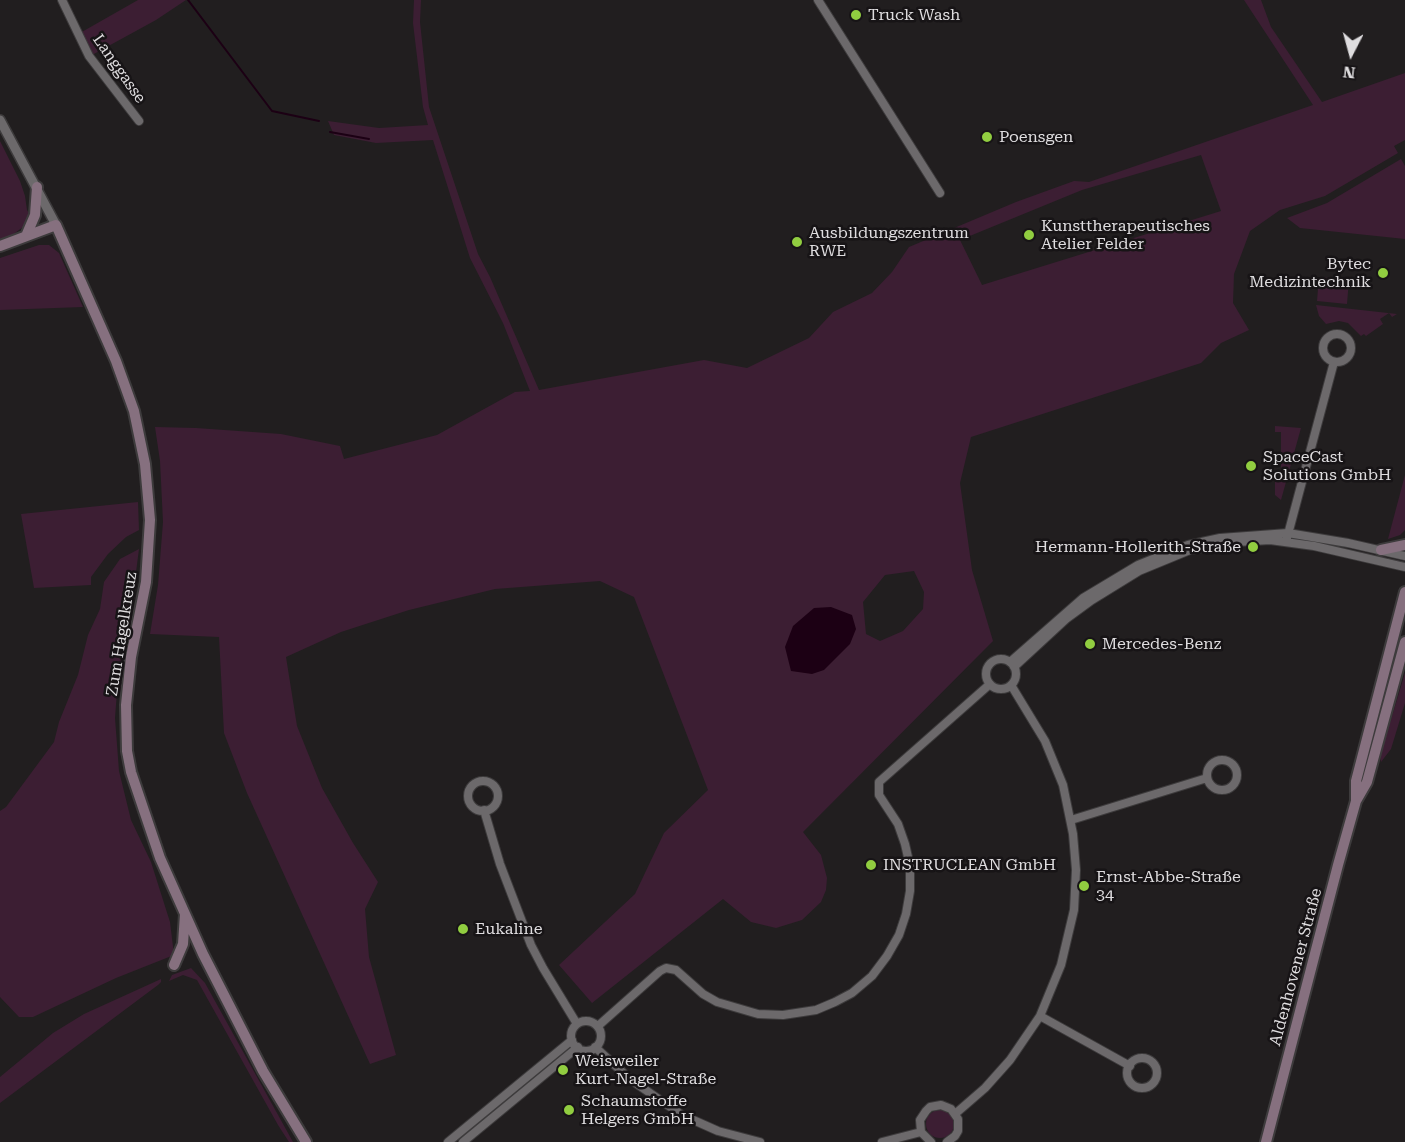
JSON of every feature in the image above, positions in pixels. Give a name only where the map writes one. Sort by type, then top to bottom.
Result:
[{"type":"main road","points":[[26,236],[35,215],[37,187]]},
{"type":"main road","points":[[0,246],[56,225]]},
{"type":"main road","name":"Zum Hagelkreuz","points":[[56,225],[116,361],[134,411],[145,464],[149,542],[146,582],[126,705],[127,751],[139,800],[160,858],[203,954],[263,1071],[306,1142]]},
{"type":"main road","points":[[1381,550],[1405,545]]},
{"type":"main road","name":"Aldenhovener Straße","points":[[1356,801],[1356,781],[1405,592]]},
{"type":"main road","name":"Aldenhovener Straße","points":[[1266,1142],[1338,865],[1356,801],[1367,782],[1405,642]]},
{"type":"main road","points":[[174,965],[183,944],[185,911]]},
{"type":"street","name":"Langgasse","points":[[62,0],[89,56],[139,121]]},
{"type":"street","points":[[818,0],[940,193]]},
{"type":"street","name":"Zum Hagelkreuz","points":[[0,120],[56,225]]},
{"type":"street","points":[[1287,538],[1334,362]]},
{"type":"street","points":[[1012,665],[1092,600],[1139,571],[1190,550],[1220,544],[1315,537],[1405,556]]},
{"type":"street","points":[[1287,538],[1405,567]]},
{"type":"street","points":[[1000,659],[1012,665],[1016,675],[1011,685],[1002,689],[990,684],[986,676],[988,666],[1000,659]]},
{"type":"street","points":[[598,1026],[666,968],[676,969],[703,994],[717,1002],[758,1014],[783,1015],[816,1010],[835,1002],[852,993],[872,976],[899,935],[910,891],[910,866],[905,844],[898,824],[879,795],[879,782],[990,684]]},
{"type":"street","points":[[955,1113],[985,1088],[1010,1060],[1040,1016],[1061,964],[1074,910],[1076,870],[1071,819],[1063,785],[1045,741],[1011,685]]},
{"type":"street","points":[[1071,819],[1207,778]]},
{"type":"street","points":[[484,810],[500,864],[531,945],[577,1024]]},
{"type":"street","points":[[1040,1016],[1130,1066]]},
{"type":"street","points":[[590,1021],[598,1026],[601,1035],[596,1047],[587,1050],[578,1047],[572,1040],[572,1033],[577,1024],[590,1021]]},
{"type":"street","points":[[452,1141],[572,1040]]},
{"type":"street","points":[[464,1142],[578,1047]]},
{"type":"street","points":[[596,1047],[630,1080],[682,1115],[718,1131],[760,1142]]},
{"type":"street","points":[[931,1142],[921,1132],[920,1120],[930,1107],[936,1105],[946,1107],[955,1113],[958,1119],[958,1131],[947,1142]]},
{"type":"street","points":[[882,1142],[921,1132]]},
{"type":"shaded area","points":[[138,0],[186,0],[156,20],[92,55],[80,33]]},
{"type":"shaded area","points":[[414,0],[421,0],[420,22],[429,107],[478,254],[539,390],[704,360],[747,368],[809,338],[833,312],[872,293],[892,272],[909,247],[1016,202],[1074,181],[1089,182],[1313,105],[1244,0],[1261,0],[1271,27],[1322,102],[1405,73],[1405,140],[1394,146],[1398,153],[1325,196],[1280,210],[1250,231],[1234,274],[1233,303],[1249,330],[1221,343],[1201,363],[971,437],[960,483],[972,570],[993,641],[803,832],[821,855],[827,878],[826,890],[821,902],[802,920],[776,928],[751,922],[723,899],[592,1003],[559,965],[635,894],[664,833],[708,790],[634,597],[600,581],[495,589],[409,610],[341,632],[286,657],[297,726],[322,788],[378,882],[365,909],[369,957],[396,1055],[370,1064],[247,793],[224,733],[219,637],[150,634],[158,585],[163,522],[160,461],[155,427],[281,434],[340,446],[344,459],[437,435],[515,392],[530,391],[503,323],[470,258],[433,140],[376,143],[334,135],[328,121],[379,128],[428,125],[423,107],[413,23]],"holes":[[[1201,155],[1221,211],[982,285],[960,240],[1082,190]],[[914,571],[924,592],[923,609],[903,631],[880,641],[866,634],[863,602],[885,575]]]},
{"type":"shaded area","points":[[0,141],[20,181],[30,215],[27,224],[0,241]]},
{"type":"shaded area","points":[[1401,159],[1405,166],[1405,239],[1300,228],[1287,218],[1327,203]]},
{"type":"shaded area","points":[[39,245],[49,245],[59,253],[83,307],[0,310],[0,258]]},
{"type":"shaded area","points":[[1319,277],[1349,280],[1347,304],[1317,301]]},
{"type":"shaded area","points":[[1316,305],[1389,313],[1380,319],[1383,324],[1366,336],[1364,334],[1361,336],[1348,323],[1339,321],[1326,324],[1319,316]]},
{"type":"shaded area","points":[[1275,426],[1301,428],[1281,500],[1275,495],[1275,477],[1281,477],[1281,432],[1275,432]]},
{"type":"shaded area","points":[[1405,475],[1405,530],[1400,535],[1388,539]]},
{"type":"shaded area","points":[[138,502],[139,530],[126,537],[108,554],[91,577],[91,585],[34,588],[21,514]]},
{"type":"shaded area","points":[[139,549],[118,678],[115,718],[119,771],[131,820],[151,862],[170,922],[174,955],[116,978],[33,1017],[19,1017],[0,997],[0,811],[6,807],[54,742],[59,722],[78,675],[88,635],[100,609],[104,582],[120,559]]},
{"type":"shaded area","points":[[831,607],[852,615],[856,629],[850,644],[824,670],[812,674],[791,671],[785,647],[793,626],[814,608]]},
{"type":"shaded area","points":[[1405,673],[1405,703],[1391,749],[1381,762],[1380,756]]},
{"type":"shaded area","points":[[191,968],[205,983],[293,1142],[289,1142],[278,1125],[197,980],[183,975],[169,981],[172,975]]},
{"type":"shaded area","points":[[161,979],[158,985],[0,1103],[0,1077],[53,1033],[84,1014]]},
{"type":"shaded area","points":[[940,1110],[950,1114],[954,1124],[950,1134],[940,1138],[930,1134],[926,1124],[930,1114]]},
{"type":"waterway","points":[[188,0],[272,111],[319,121]]},
{"type":"waterway","points":[[330,132],[369,139]]},
{"type":"place","name":"Truck Wash","points":[[856,15]]},
{"type":"place","name":"Poensgen","points":[[987,137]]},
{"type":"place","name":"Kunsttherapeutisches Atelier Felder","points":[[1029,235]]},
{"type":"place","name":"Ausbildungszentrum RWE","points":[[797,242]]},
{"type":"place","name":"Bytec Medizintechnik","points":[[1383,273]]},
{"type":"place","name":"SpaceCast Solutions GmbH","points":[[1251,466]]},
{"type":"place","name":"Hermann-Hollerith-Straße","points":[[1253,547]]},
{"type":"place","name":"Mercedes-Benz","points":[[1090,644]]},
{"type":"place","name":"INSTRUCLEAN GmbH","points":[[871,865]]},
{"type":"place","name":"Ernst-Abbe-Straße 34","points":[[1084,886]]},
{"type":"place","name":"Eukaline","points":[[463,929]]},
{"type":"place","name":"Weisweiler Kurt-Nagel-Straße","points":[[563,1070]]},
{"type":"place","name":"Schaumstoffe Helgers GmbH","points":[[569,1110]]}]
